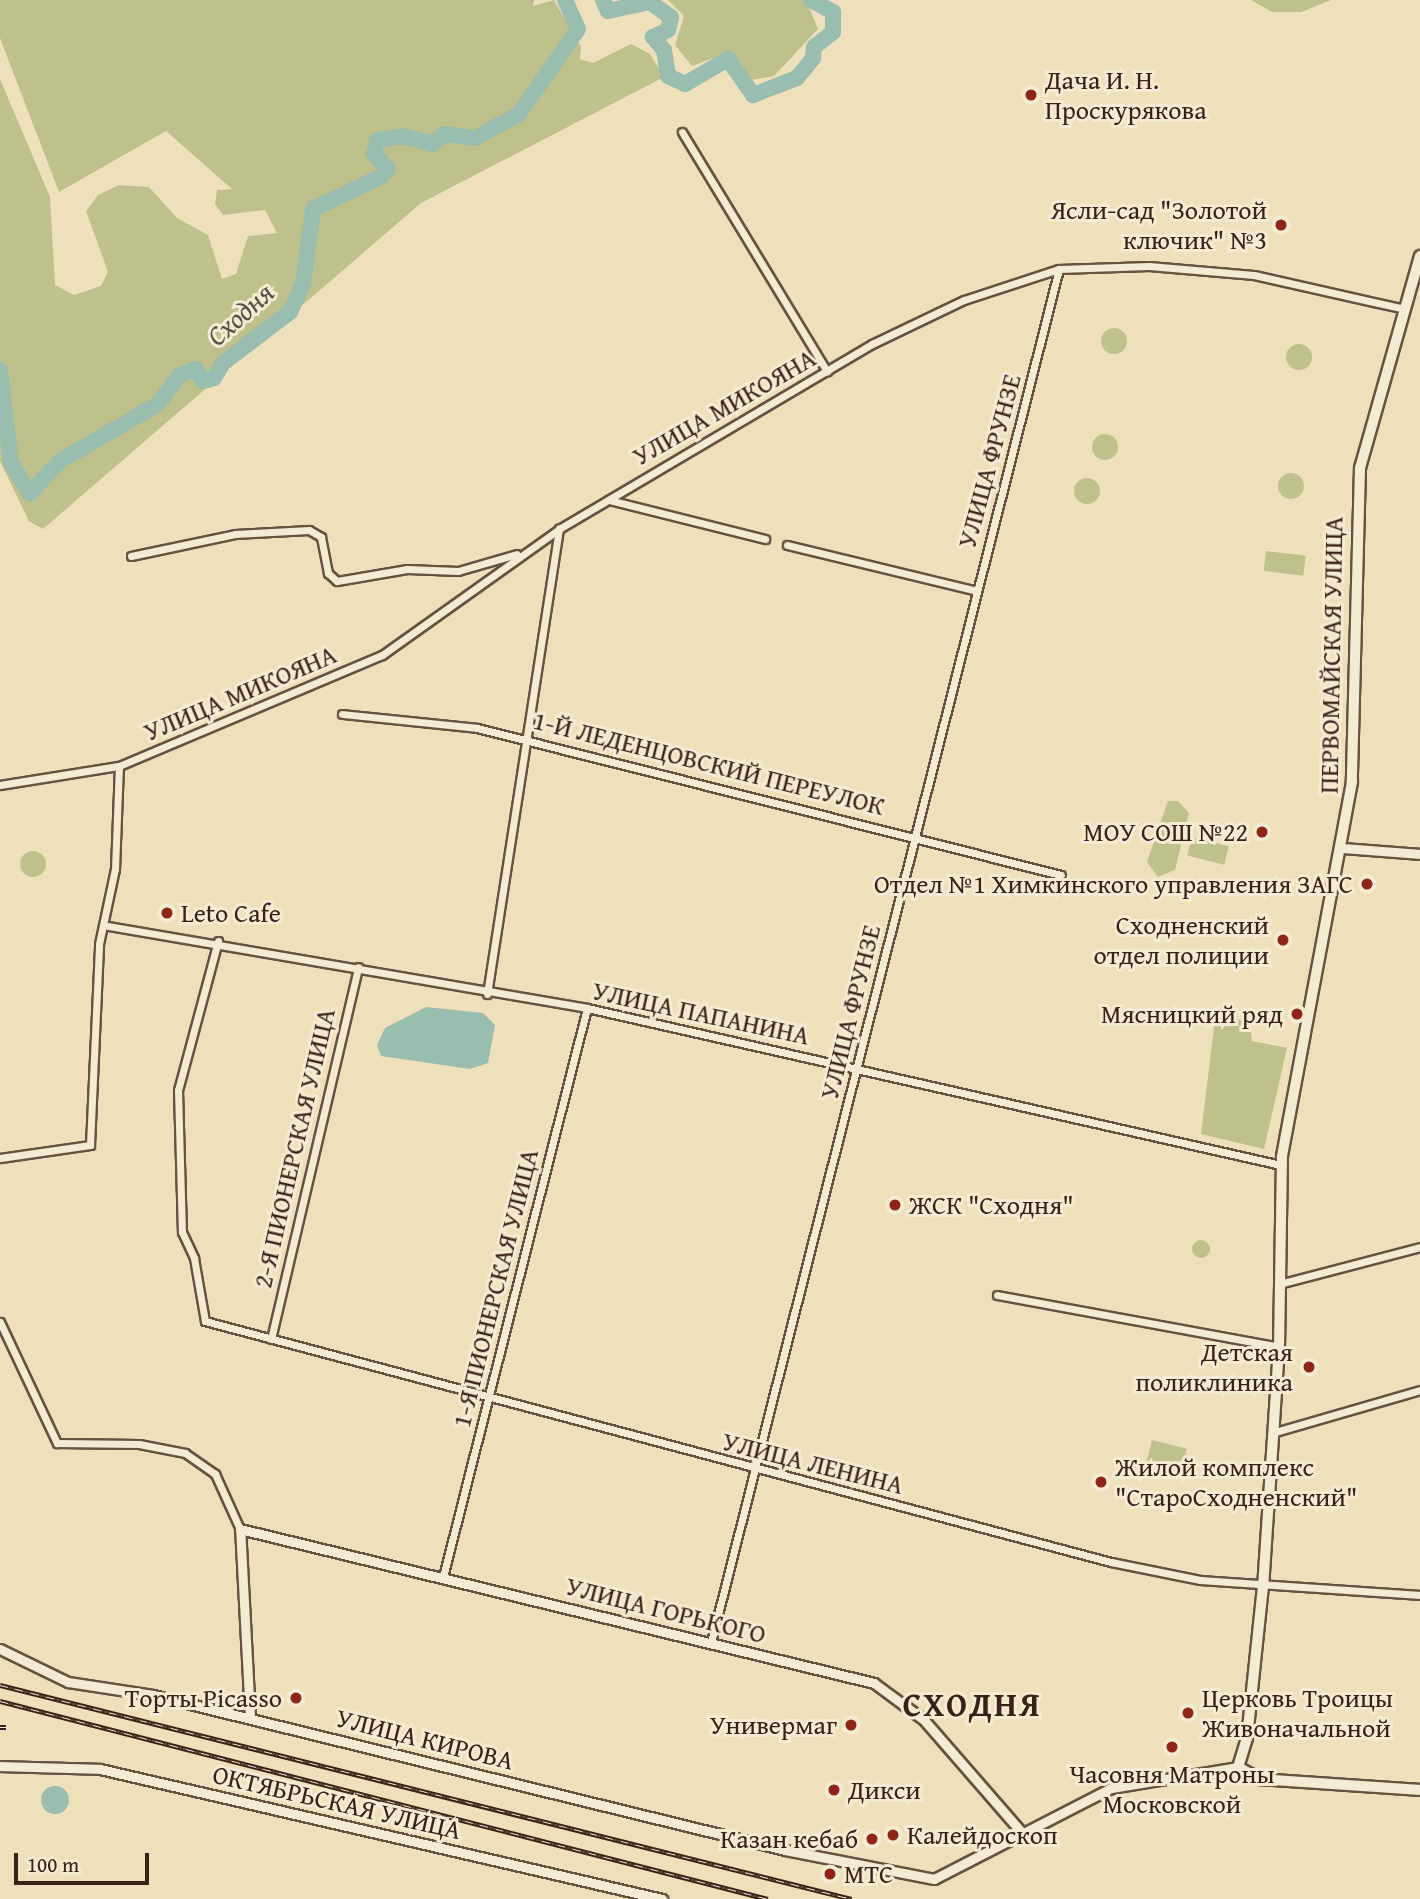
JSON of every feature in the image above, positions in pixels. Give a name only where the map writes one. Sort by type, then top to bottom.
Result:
[{"type":"main road","name":"ПЕРВОМАЙСКАЯ УЛИЦА","points":[[1238,1767],[1247,1738],[1263,1586],[1279,1347],[1281,1165],[1343,848],[1356,729],[1354,512],[1401,308],[1420,256]]},
{"type":"main road","points":[[1238,1767],[1261,1779],[1420,1790]]},
{"type":"street","points":[[682,132],[827,371]]},
{"type":"street","name":"УЛИЦА МИКОЯНА","points":[[0,785],[118,766],[382,655],[559,529],[827,371],[964,300],[1059,269],[1149,265],[1254,275],[1401,308]]},
{"type":"street","name":"УЛИЦА ФРУНЗЕ","points":[[711,1642],[1059,269]]},
{"type":"street","points":[[609,500],[765,540]]},
{"type":"street","points":[[487,994],[559,529]]},
{"type":"street","points":[[131,556],[235,534],[309,530],[321,537],[328,573],[337,581],[407,569],[458,571],[524,552]]},
{"type":"street","points":[[787,545],[977,591]]},
{"type":"street","name":"1-Й ЛЕДЕНЦОВСКИЙ ПЕРЕУЛОК","points":[[342,714],[477,728],[915,835],[1061,875]]},
{"type":"street","name":"УЛИЦА МИКОЯНА","points":[[0,1158],[90,1145],[99,944],[108,926],[118,766]]},
{"type":"street","points":[[1343,848],[1420,854]]},
{"type":"street","name":"УЛИЦА ПАПАНИНА","points":[[108,926],[218,941],[487,994],[587,1008],[1281,1165]]},
{"type":"street","name":"УЛИЦА ЛЕНИНА","points":[[218,941],[178,1090],[182,1232],[194,1258],[205,1321],[488,1401],[1105,1560],[1263,1586],[1420,1595]]},
{"type":"street","name":"2-Я ПИОНЕРСКАЯ УЛИЦА","points":[[271,1339],[358,967]]},
{"type":"street","name":"1-Я ПИОНЕРСКАЯ УЛИЦА","points":[[443,1577],[587,1008]]},
{"type":"street","points":[[1279,1284],[1420,1247]]},
{"type":"street","points":[[997,1295],[1279,1347]]},
{"type":"street","points":[[0,1322],[57,1443],[185,1453],[215,1474],[240,1529],[250,1717]]},
{"type":"street","points":[[1272,1433],[1420,1390]]},
{"type":"street","name":"УЛИЦА ГОРЬКОГО","points":[[240,1529],[874,1683],[924,1720],[1023,1834]]},
{"type":"street","name":"УЛИЦА КИРОВА","points":[[0,1649],[68,1682],[250,1717],[785,1850],[846,1857],[934,1880],[1111,1788],[1238,1767]]},
{"type":"street","name":"ОКТЯБРЬСКАЯ УЛИЦА","points":[[0,1766],[100,1769],[662,1899]]},
{"type":"green space","points":[[0,0],[534,0],[533,6],[554,0],[581,47],[580,59],[593,63],[631,44],[650,54],[664,77],[421,203],[43,529],[29,521],[0,461],[0,79],[50,197],[55,285],[74,295],[101,286],[108,272],[86,211],[98,195],[119,185],[149,187],[177,218],[208,235],[222,279],[236,274],[248,236],[277,233],[265,210],[223,215],[215,204],[217,190],[232,189],[166,131],[59,192],[0,38]]},
{"type":"green space","points":[[668,0],[806,0],[818,29],[774,76],[746,81],[732,51],[692,66],[675,45],[684,16]]},
{"type":"green space","points":[[1251,0],[1331,0],[1301,12],[1272,12]]},
{"type":"green space","points":[[1114,328],[1123,332],[1127,341],[1123,350],[1114,354],[1105,350],[1101,341],[1105,332]]},
{"type":"green space","points":[[1299,344],[1308,348],[1312,357],[1308,366],[1299,370],[1290,366],[1286,357],[1290,348]]},
{"type":"green space","points":[[1105,434],[1114,438],[1118,447],[1114,456],[1105,460],[1096,456],[1092,447],[1096,438]]},
{"type":"green space","points":[[1291,473],[1300,477],[1304,486],[1300,495],[1291,499],[1282,495],[1278,486],[1282,477]]},
{"type":"green space","points":[[1087,478],[1096,482],[1100,491],[1096,500],[1087,504],[1078,500],[1074,491],[1078,482]]},
{"type":"green space","points":[[1266,551],[1306,556],[1303,576],[1264,571]]},
{"type":"green space","points":[[1168,801],[1178,801],[1189,813],[1175,870],[1158,877],[1147,862]]},
{"type":"green space","points":[[1192,837],[1229,846],[1224,865],[1187,855]]},
{"type":"green space","points":[[33,851],[42,855],[46,864],[42,873],[33,877],[24,873],[20,864],[24,855]]},
{"type":"green space","points":[[1216,1011],[1250,1024],[1252,1041],[1287,1048],[1264,1149],[1201,1134]]},
{"type":"green space","points":[[1201,1240],[1207,1243],[1210,1249],[1207,1255],[1201,1258],[1195,1255],[1192,1249],[1195,1243]]},
{"type":"green space","points":[[1152,1440],[1187,1449],[1181,1472],[1146,1463]]},
{"type":"shaded area","points":[[426,1007],[483,1013],[495,1025],[488,1063],[470,1069],[381,1056],[377,1045],[385,1028]]},
{"type":"shaded area","points":[[55,1786],[65,1790],[69,1800],[65,1810],[55,1814],[45,1810],[41,1800],[45,1790]]},
{"type":"waterway","name":"Сходня","points":[[0,370],[11,463],[30,493],[60,461],[158,404],[180,375],[196,369],[203,381],[214,378],[223,363],[290,312],[303,284],[313,209],[382,176],[388,169],[374,154],[377,140],[404,136],[432,144],[445,134],[475,138],[519,114],[578,29],[565,0]]},
{"type":"waterway","name":"Сходня","points":[[603,0],[608,11],[650,2],[671,17],[668,30],[653,37],[664,50],[668,76],[685,84],[728,59],[753,95],[797,78],[813,58],[814,47],[833,32],[833,12],[811,0]]},
{"type":"railway","points":[[0,1685],[852,1899]]},
{"type":"railway","points":[[0,1701],[768,1899]]},
{"type":"railway","points":[[0,1727],[6,1727]]},
{"type":"place","name":"Дача И. Н. Проскурякова","points":[[1031,95]]},
{"type":"place","name":"Ясли-сад \"Золотой ключик\" №3","points":[[1281,225]]},
{"type":"place","name":"МОУ СОШ №22","points":[[1262,832]]},
{"type":"place","name":"Отдел №1 Химкинского управления ЗАГС","points":[[1367,884]]},
{"type":"place","name":"Leto Cafe","points":[[167,913]]},
{"type":"place","name":"Сходненский отдел полиции","points":[[1283,940]]},
{"type":"place","name":"Мясницкий ряд","points":[[1297,1014]]},
{"type":"place","name":"ЖСК \"Сходня\"","points":[[895,1205]]},
{"type":"place","name":"Детская поликлиника","points":[[1309,1367]]},
{"type":"place","name":"Жилой комплекс \"СтароСходненский\"","points":[[1101,1482]]},
{"type":"place","name":"Торты Picasso","points":[[296,1698]]},
{"type":"place","name":"Церковь Троицы Живоначальной","points":[[1188,1713]]},
{"type":"place","name":"Универмаг","points":[[851,1725]]},
{"type":"place","name":"Часовня Матроны Московской","points":[[1172,1747]]},
{"type":"place","name":"Дикси","points":[[834,1790]]},
{"type":"place","name":"Калейдоскоп","points":[[893,1835]]},
{"type":"place","name":"Казан кебаб","points":[[872,1839]]},
{"type":"place","name":"МТС","points":[[830,1874]]},
{"type":"district","name":"СХОДНЯ","points":[[972,1705]]}]
